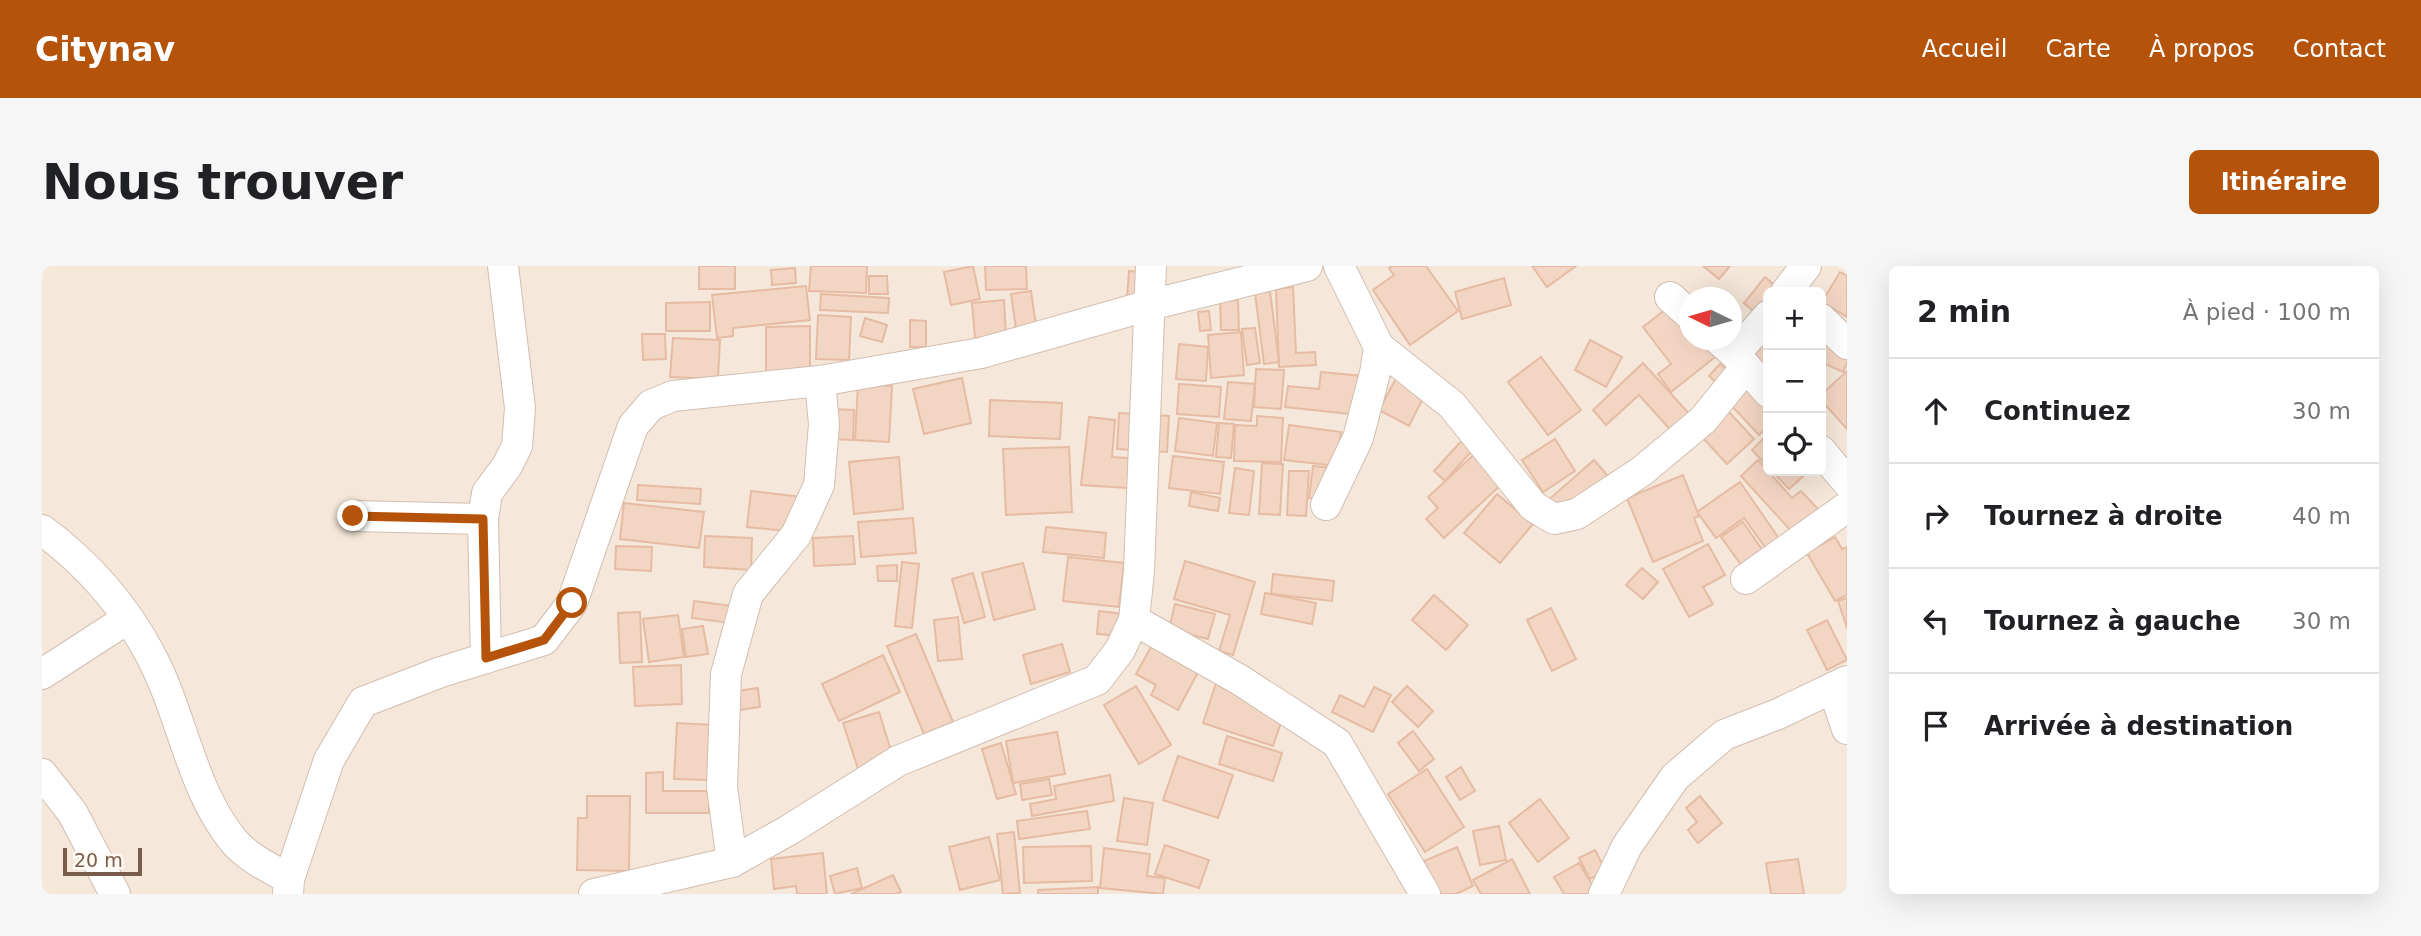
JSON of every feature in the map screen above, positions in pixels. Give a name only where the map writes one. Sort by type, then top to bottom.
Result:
[{"type":"street","points":[[486,658],[483,519],[487,493],[507,466],[517,446],[520,408],[503,266]]},
{"type":"street","points":[[603,893],[732,862],[789,830],[898,761],[1097,680],[1121,650],[1134,620],[1139,570],[1151,266]]},
{"type":"street","points":[[42,530],[68,549],[111,596],[150,654],[211,807],[233,841],[289,886],[329,760],[363,702],[442,672],[544,640],[572,603],[633,426],[651,405],[673,396],[820,381],[981,353],[1150,305],[1307,266]]},
{"type":"street","points":[[1339,266],[1380,347],[1452,405],[1533,506],[1554,519],[1577,514],[1642,471],[1703,420],[1733,353],[1763,321]]},
{"type":"street","points":[[1826,324],[1847,344]]},
{"type":"street","points":[[1326,505],[1358,438],[1380,347]]},
{"type":"street","points":[[1733,353],[1763,386]]},
{"type":"street","points":[[732,862],[722,787],[726,674],[748,594],[796,535],[819,485],[824,424],[820,381]]},
{"type":"street","points":[[1746,579],[1847,508]]},
{"type":"street","points":[[353,516],[483,519]]},
{"type":"street","points":[[42,674],[127,619]]},
{"type":"street","points":[[1134,620],[1240,680],[1337,743],[1426,894]]},
{"type":"street","points":[[1604,894],[1627,846],[1675,777],[1724,735],[1778,714],[1840,684],[1847,729]]},
{"type":"street","points":[[42,774],[72,812],[115,894]]},
{"type":"shaded area","points":[[42,266],[1847,266],[1847,894],[42,894]]},
{"type":"building","points":[[699,266],[735,266],[735,289],[699,289]]},
{"type":"building","points":[[811,266],[867,266],[866,293],[809,291]]},
{"type":"building","points":[[973,266],[980,299],[951,305],[944,272]]},
{"type":"building","points":[[985,266],[1026,266],[1027,289],[986,290]]},
{"type":"building","points":[[1426,266],[1458,311],[1410,345],[1373,290],[1394,275],[1389,268]]},
{"type":"building","points":[[1532,266],[1576,266],[1547,287]]},
{"type":"building","points":[[1703,266],[1730,266],[1719,279]]},
{"type":"building","points":[[795,268],[796,283],[772,285],[771,270]]},
{"type":"building","points":[[1129,271],[1149,273],[1146,299],[1127,298]]},
{"type":"building","points":[[1840,272],[1847,276],[1847,317],[1826,304],[1826,295]]},
{"type":"building","points":[[869,276],[887,276],[888,294],[869,294]]},
{"type":"building","points":[[1765,277],[1777,287],[1763,287],[1763,308],[1758,315],[1744,303]]},
{"type":"building","points":[[1504,278],[1511,305],[1462,319],[1455,292]]},
{"type":"building","points":[[806,286],[810,320],[733,328],[733,336],[717,338],[712,295]]},
{"type":"building","points":[[1293,287],[1296,353],[1315,352],[1316,365],[1279,367],[1276,289]]},
{"type":"building","points":[[1031,291],[1036,326],[1016,329],[1011,294]]},
{"type":"building","points":[[1270,291],[1279,362],[1264,364],[1255,293]]},
{"type":"building","points":[[821,294],[889,298],[888,313],[820,310]]},
{"type":"building","points":[[1004,300],[1006,336],[975,338],[972,303]]},
{"type":"building","points":[[1238,300],[1239,330],[1221,330],[1220,301]]},
{"type":"building","points":[[710,302],[710,331],[666,331],[666,303]]},
{"type":"building","points":[[1674,303],[1679,310],[1679,350],[1710,350],[1715,357],[1671,392],[1658,374],[1671,364],[1643,327]]},
{"type":"building","points":[[1209,311],[1211,330],[1200,331],[1198,312]]},
{"type":"building","points":[[818,315],[851,317],[849,360],[816,359]]},
{"type":"building","points":[[865,318],[887,325],[882,342],[860,336]]},
{"type":"building","points":[[1826,319],[1847,346],[1847,363],[1843,372],[1826,364]]},
{"type":"building","points":[[910,320],[926,321],[926,347],[910,347]]},
{"type":"building","points":[[810,326],[810,383],[766,383],[766,327]]},
{"type":"building","points":[[1255,328],[1260,363],[1247,365],[1242,329]]},
{"type":"building","points":[[1241,332],[1244,375],[1211,378],[1208,335]]},
{"type":"building","points":[[642,334],[665,334],[666,359],[643,360]]},
{"type":"building","points":[[673,338],[720,340],[718,379],[670,377]]},
{"type":"building","points":[[1590,340],[1622,357],[1606,387],[1575,370]]},
{"type":"building","points":[[1179,344],[1208,347],[1206,381],[1176,379]]},
{"type":"building","points":[[1763,344],[1763,370],[1751,359]]},
{"type":"building","points":[[1541,357],[1581,410],[1548,435],[1508,382]]},
{"type":"building","points":[[1643,363],[1694,419],[1676,436],[1639,395],[1606,425],[1593,410]]},
{"type":"building","points":[[1720,364],[1734,376],[1723,389],[1709,376]]},
{"type":"building","points":[[1256,369],[1284,370],[1281,409],[1254,407]]},
{"type":"building","points":[[1400,371],[1429,386],[1409,426],[1379,410]]},
{"type":"building","points":[[1847,371],[1847,429],[1826,406],[1826,390]]},
{"type":"building","points":[[1321,372],[1363,376],[1359,415],[1285,407],[1288,386],[1319,389]]},
{"type":"building","points":[[962,378],[971,423],[924,434],[913,389]]},
{"type":"building","points":[[1228,382],[1255,384],[1251,421],[1224,419]]},
{"type":"building","points":[[858,384],[892,386],[889,442],[855,440]]},
{"type":"building","points":[[1179,384],[1221,387],[1219,417],[1177,414]]},
{"type":"building","points":[[1749,384],[1763,399],[1763,431],[1759,435],[1729,403]]},
{"type":"building","points":[[990,400],[1062,403],[1060,439],[989,436]]},
{"type":"building","points":[[831,409],[854,410],[853,440],[829,439]]},
{"type":"building","points":[[1729,412],[1754,439],[1727,464],[1702,437]]},
{"type":"building","points":[[1119,413],[1169,416],[1167,452],[1117,449]]},
{"type":"building","points":[[1257,416],[1283,418],[1281,462],[1234,461],[1235,425],[1257,426]]},
{"type":"building","points":[[1089,417],[1115,420],[1112,457],[1145,459],[1142,489],[1081,485]]},
{"type":"building","points":[[1179,418],[1217,423],[1213,456],[1175,451]]},
{"type":"building","points":[[1219,423],[1234,424],[1231,458],[1216,457]]},
{"type":"building","points":[[1289,425],[1341,432],[1337,466],[1284,460]]},
{"type":"building","points":[[1466,436],[1476,446],[1445,481],[1434,471]]},
{"type":"building","points":[[1555,439],[1575,471],[1543,492],[1522,460]]},
{"type":"building","points":[[1763,439],[1763,462],[1752,450]]},
{"type":"building","points":[[1069,447],[1072,512],[1006,515],[1003,449]]},
{"type":"building","points":[[1478,451],[1505,481],[1444,538],[1426,519],[1438,508],[1428,497]]},
{"type":"building","points":[[1173,456],[1224,462],[1220,494],[1169,488]]},
{"type":"building","points":[[899,457],[903,509],[854,514],[849,462]]},
{"type":"building","points":[[1594,460],[1613,482],[1564,525],[1545,503]]},
{"type":"building","points":[[1758,460],[1763,466],[1763,476],[1772,476],[1792,498],[1801,491],[1818,509],[1792,532],[1741,476]]},
{"type":"building","points":[[1262,463],[1283,464],[1280,515],[1259,514]]},
{"type":"building","points":[[1313,466],[1333,468],[1329,501],[1309,498]]},
{"type":"building","points":[[1235,468],[1254,471],[1249,515],[1229,513]]},
{"type":"building","points":[[1289,471],[1309,471],[1306,516],[1287,515]]},
{"type":"building","points":[[1683,475],[1699,516],[1694,518],[1703,541],[1653,562],[1627,498]]},
{"type":"building","points":[[1777,476],[1803,476],[1789,489]]},
{"type":"building","points":[[1740,482],[1780,540],[1767,550],[1744,518],[1716,538],[1697,512]]},
{"type":"building","points":[[638,485],[701,489],[700,504],[637,500]]},
{"type":"building","points":[[751,491],[802,497],[798,532],[747,527]]},
{"type":"building","points":[[1191,492],[1220,498],[1218,511],[1189,506]]},
{"type":"building","points":[[1497,494],[1533,524],[1500,563],[1464,533]]},
{"type":"building","points":[[624,503],[704,512],[699,548],[620,539]]},
{"type":"building","points":[[913,518],[916,553],[861,557],[858,522]]},
{"type":"building","points":[[1743,522],[1763,551],[1742,566],[1721,537]]},
{"type":"building","points":[[1046,527],[1106,533],[1104,558],[1043,552]]},
{"type":"building","points":[[705,536],[752,538],[751,570],[704,567]]},
{"type":"building","points":[[853,536],[855,564],[814,566],[813,538]]},
{"type":"building","points":[[1835,537],[1842,549],[1847,547],[1847,595],[1835,601],[1807,553]]},
{"type":"building","points":[[1708,544],[1725,575],[1703,587],[1713,604],[1689,617],[1663,569]]},
{"type":"building","points":[[616,546],[652,547],[651,571],[615,569]]},
{"type":"building","points":[[1068,557],[1124,563],[1119,607],[1063,601]]},
{"type":"building","points":[[1185,561],[1255,582],[1233,655],[1219,651],[1230,615],[1174,599]]},
{"type":"building","points":[[902,562],[919,564],[912,628],[895,626]]},
{"type":"building","points":[[1023,563],[1035,609],[994,620],[982,573]]},
{"type":"building","points":[[897,565],[897,581],[878,581],[877,566]]},
{"type":"building","points":[[1642,568],[1658,582],[1643,599],[1626,585]]},
{"type":"building","points":[[973,573],[985,617],[964,623],[952,579]]},
{"type":"building","points":[[1273,574],[1334,581],[1332,601],[1271,594]]},
{"type":"building","points":[[1265,593],[1316,603],[1312,624],[1261,614]]},
{"type":"building","points":[[1434,595],[1468,625],[1446,650],[1412,620]]},
{"type":"building","points":[[1847,598],[1847,628],[1838,601]]},
{"type":"building","points":[[694,601],[733,606],[730,623],[692,618]]},
{"type":"building","points":[[1175,604],[1215,614],[1208,639],[1169,629]]},
{"type":"building","points":[[1551,608],[1576,659],[1552,671],[1527,620]]},
{"type":"building","points":[[1099,611],[1124,614],[1122,636],[1097,634]]},
{"type":"building","points":[[640,612],[642,662],[620,663],[618,613]]},
{"type":"building","points":[[678,615],[684,657],[649,662],[643,619]]},
{"type":"building","points":[[958,617],[962,659],[938,661],[934,620]]},
{"type":"building","points":[[1827,620],[1847,660],[1827,670],[1807,630]]},
{"type":"building","points":[[703,626],[708,654],[686,657],[682,629]]},
{"type":"building","points":[[916,634],[953,722],[924,734],[887,646]]},
{"type":"building","points":[[1157,636],[1204,661],[1178,710],[1151,695],[1156,685],[1136,674]]},
{"type":"building","points":[[1062,644],[1070,672],[1031,684],[1023,655]]},
{"type":"building","points":[[883,655],[900,692],[839,721],[822,684]]},
{"type":"building","points":[[681,665],[682,704],[635,706],[633,667]]},
{"type":"building","points":[[1217,680],[1287,705],[1273,746],[1203,723]]},
{"type":"building","points":[[1136,686],[1171,745],[1139,764],[1104,705]]},
{"type":"building","points":[[1407,686],[1433,711],[1418,727],[1392,702]]},
{"type":"building","points":[[1374,687],[1391,695],[1373,732],[1332,712],[1340,695],[1364,707]]},
{"type":"building","points":[[758,688],[760,707],[739,710],[736,691]]},
{"type":"building","points":[[879,712],[893,757],[858,769],[843,723]]},
{"type":"building","points":[[677,723],[713,725],[710,780],[674,779]]},
{"type":"building","points":[[1413,731],[1434,759],[1419,771],[1398,743]]},
{"type":"building","points":[[1057,732],[1065,774],[1013,783],[1006,741]]},
{"type":"building","points":[[1227,736],[1282,753],[1273,781],[1219,764]]},
{"type":"building","points":[[1001,743],[1016,794],[997,799],[982,749]]},
{"type":"building","points":[[1178,756],[1233,775],[1218,818],[1163,800]]},
{"type":"building","points":[[1461,767],[1475,791],[1460,800],[1446,777]]},
{"type":"building","points":[[1427,769],[1464,827],[1425,852],[1388,794]]},
{"type":"building","points":[[663,772],[663,791],[709,791],[709,813],[646,813],[646,773]]},
{"type":"building","points":[[1110,775],[1114,801],[1032,816],[1030,804],[1056,799],[1054,786]]},
{"type":"building","points":[[1049,779],[1052,795],[1022,800],[1020,784]]},
{"type":"building","points":[[587,796],[630,796],[629,871],[577,870],[578,818],[587,818]]},
{"type":"building","points":[[1700,796],[1722,823],[1698,843],[1688,830],[1697,822],[1686,808]]},
{"type":"building","points":[[1124,798],[1153,803],[1147,845],[1117,841]]},
{"type":"building","points":[[1540,799],[1569,838],[1538,862],[1509,823]]},
{"type":"building","points":[[1087,811],[1090,829],[1019,839],[1017,821]]},
{"type":"building","points":[[1499,826],[1506,860],[1480,865],[1473,831]]},
{"type":"building","points":[[1014,832],[1020,893],[1003,894],[997,834]]},
{"type":"building","points":[[989,837],[1000,880],[960,890],[949,847]]},
{"type":"building","points":[[1165,845],[1209,860],[1199,888],[1155,874]]},
{"type":"building","points":[[1091,846],[1092,881],[1024,883],[1023,847]]},
{"type":"building","points":[[1457,847],[1473,886],[1456,894],[1438,894],[1424,861]]},
{"type":"building","points":[[1104,848],[1150,854],[1147,876],[1165,878],[1163,894],[1100,888]]},
{"type":"building","points":[[1595,850],[1606,871],[1590,879],[1579,858]]},
{"type":"building","points":[[823,853],[827,894],[797,894],[796,886],[774,889],[771,859]]},
{"type":"building","points":[[1512,859],[1530,894],[1481,894],[1473,880]]},
{"type":"building","points":[[1798,859],[1804,894],[1771,894],[1766,863]]},
{"type":"building","points":[[1579,863],[1596,894],[1564,894],[1554,877]]},
{"type":"building","points":[[857,868],[862,888],[835,894],[830,876]]},
{"type":"building","points":[[893,875],[901,892],[851,894]]},
{"type":"building","points":[[1098,887],[1098,894],[1038,894],[1038,890]]},
{"type":"route","points":[[353,516],[483,519],[486,658],[544,640],[572,603]]}]
